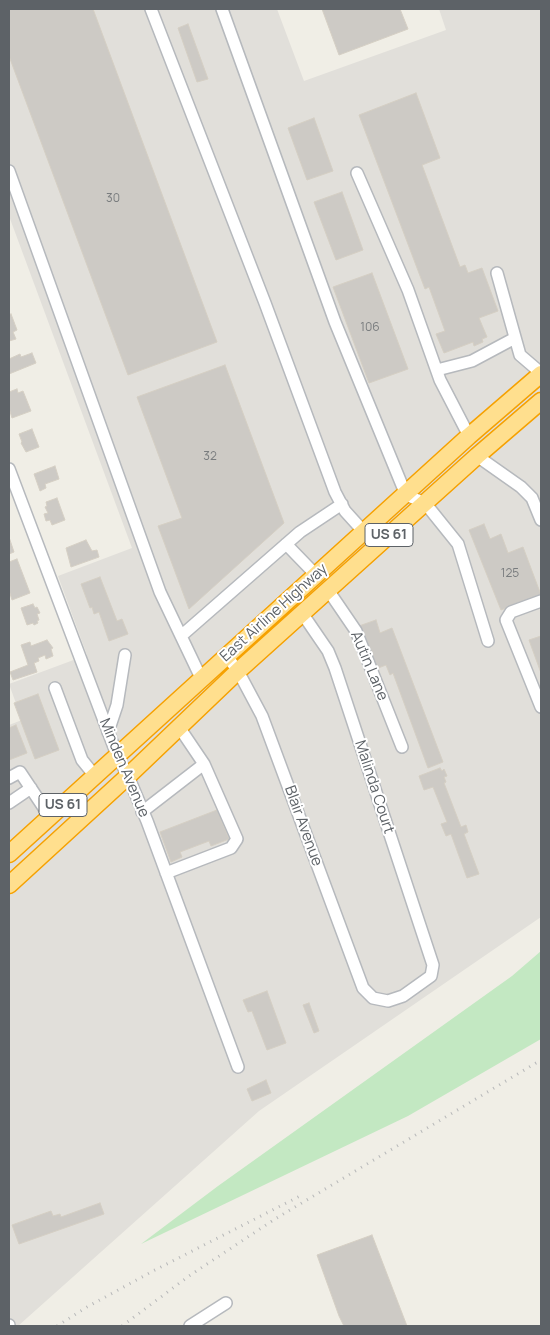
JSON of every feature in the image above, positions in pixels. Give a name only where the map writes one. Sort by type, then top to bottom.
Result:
[{"type":"highway","name":"East Airline Highway","points":[[9,854],[226,655],[469,436],[541,374]]},
{"type":"highway","name":"East Airline Highway","points":[[10,880],[128,776],[302,613],[541,401]]},
{"type":"street","points":[[151,9],[335,492],[364,532]]},
{"type":"street","points":[[222,9],[335,322],[406,494],[425,503],[458,544],[488,641]]},
{"type":"street","points":[[9,171],[160,592],[201,678]]},
{"type":"street","points":[[357,173],[408,290],[440,380],[469,436]]},
{"type":"street","points":[[497,273],[520,355],[541,374]]},
{"type":"street","points":[[437,370],[472,361],[515,338]]},
{"type":"street","points":[[477,456],[522,487],[532,498],[541,520]]},
{"type":"street","name":"Minden Avenue","points":[[9,469],[108,732],[128,776],[166,873],[238,1067]]},
{"type":"street","points":[[181,636],[286,544],[342,504]]},
{"type":"street","points":[[286,544],[316,575]]},
{"type":"street","name":"Autin Lane","points":[[328,590],[356,631],[402,747]]},
{"type":"street","points":[[541,601],[511,612],[506,620],[541,707]]},
{"type":"street","name":"Malinda Court","points":[[302,613],[328,651],[432,967],[431,976],[403,996],[388,1000],[373,998]]},
{"type":"street","points":[[108,732],[117,705],[125,654]]},
{"type":"street","name":"Blair Avenue","points":[[226,655],[238,671],[262,716],[363,988],[373,998]]},
{"type":"street","points":[[55,688],[82,760],[94,776]]},
{"type":"street","points":[[166,873],[231,848],[237,839],[204,764],[180,727]]},
{"type":"street","points":[[142,812],[204,764]]},
{"type":"street","points":[[9,778],[20,772],[50,817]]},
{"type":"street","points":[[9,803],[31,788]]},
{"type":"street","points":[[190,1326],[226,1303]]},
{"type":"shaded area","points":[[9,9],[277,9],[304,81],[446,30],[439,9],[541,9],[541,917],[259,1111],[18,1326],[9,1326],[9,725],[22,720],[9,684],[87,655],[58,576],[132,548],[9,216]]},
{"type":"green space","points":[[541,951],[541,1039],[408,1116],[141,1244],[218,1186],[512,976]]},
{"type":"building","points":[[9,9],[93,9],[217,342],[128,375],[9,56]]},
{"type":"building","points":[[322,9],[400,9],[408,29],[339,55]]},
{"type":"building","points":[[188,24],[208,79],[197,82],[178,28]]},
{"type":"building","points":[[416,93],[440,158],[422,165],[460,267],[465,265],[468,273],[482,268],[498,311],[479,318],[487,337],[482,339],[483,342],[474,346],[473,342],[444,353],[436,334],[445,331],[429,287],[425,289],[359,115]]},
{"type":"building","points":[[314,118],[333,171],[307,180],[288,128]]},
{"type":"building","points":[[342,192],[363,250],[336,260],[314,202]]},
{"type":"building","points":[[372,273],[408,369],[369,383],[333,287]]},
{"type":"building","points":[[11,314],[17,330],[13,332],[16,339],[9,341],[9,315]]},
{"type":"building","points":[[32,353],[36,363],[9,374],[9,359],[20,354],[21,357]]},
{"type":"building","points":[[225,365],[284,523],[189,609],[158,526],[182,518],[137,397]]},
{"type":"building","points":[[17,389],[18,393],[23,391],[31,411],[12,418],[9,408],[9,392]]},
{"type":"building","points":[[32,429],[39,447],[26,452],[19,434]]},
{"type":"building","points":[[55,466],[59,479],[45,484],[46,488],[40,491],[34,474]]},
{"type":"building","points":[[57,498],[65,520],[52,525],[50,520],[46,521],[44,514],[48,513],[45,507],[47,506],[46,502]]},
{"type":"building","points":[[484,524],[490,539],[501,534],[508,553],[523,547],[541,595],[501,610],[469,530]]},
{"type":"building","points":[[9,537],[14,552],[9,554]]},
{"type":"building","points":[[86,540],[92,551],[97,550],[99,557],[71,567],[66,548]]},
{"type":"building","points":[[17,559],[30,593],[12,600],[9,590],[9,562]]},
{"type":"building","points":[[100,577],[117,621],[122,619],[128,634],[109,641],[99,612],[94,614],[92,607],[90,608],[81,584]]},
{"type":"building","points":[[33,604],[40,613],[37,614],[39,620],[34,625],[33,623],[27,625],[21,608]]},
{"type":"building","points":[[376,620],[380,633],[392,628],[443,762],[428,768],[393,673],[390,675],[386,665],[373,670],[359,626]]},
{"type":"building","points":[[541,636],[541,673],[529,640]]},
{"type":"building","points":[[47,640],[53,648],[51,649],[53,656],[46,659],[45,655],[38,658],[39,661],[34,663],[37,672],[13,680],[10,672],[28,665],[21,645],[30,642],[31,646]]},
{"type":"building","points":[[38,694],[59,750],[35,759],[14,703]]},
{"type":"building","points":[[16,725],[27,753],[9,760],[9,728]]},
{"type":"building","points":[[440,768],[442,771],[444,769],[447,776],[444,777],[446,782],[444,783],[461,827],[466,825],[468,832],[464,834],[479,874],[467,878],[451,834],[446,836],[441,824],[447,822],[433,787],[424,790],[419,776]]},
{"type":"building","points":[[217,810],[229,839],[211,846],[209,841],[180,852],[182,857],[171,862],[160,832]]},
{"type":"building","points":[[267,991],[286,1043],[267,1050],[252,1011],[248,1012],[243,1000]]},
{"type":"building","points":[[309,1003],[319,1031],[314,1033],[303,1005]]},
{"type":"building","points":[[266,1080],[271,1093],[252,1101],[247,1089]]},
{"type":"building","points":[[100,1203],[104,1214],[19,1244],[12,1225],[51,1211],[53,1216],[60,1214],[61,1217]]},
{"type":"building","points":[[372,1235],[407,1326],[344,1326],[339,1316],[317,1255]]},
{"type":"railway","points":[[122,1326],[189,1276],[275,1219],[541,1060]]},
{"type":"railway","points":[[57,1326],[87,1307],[153,1271],[300,1196]]}]
